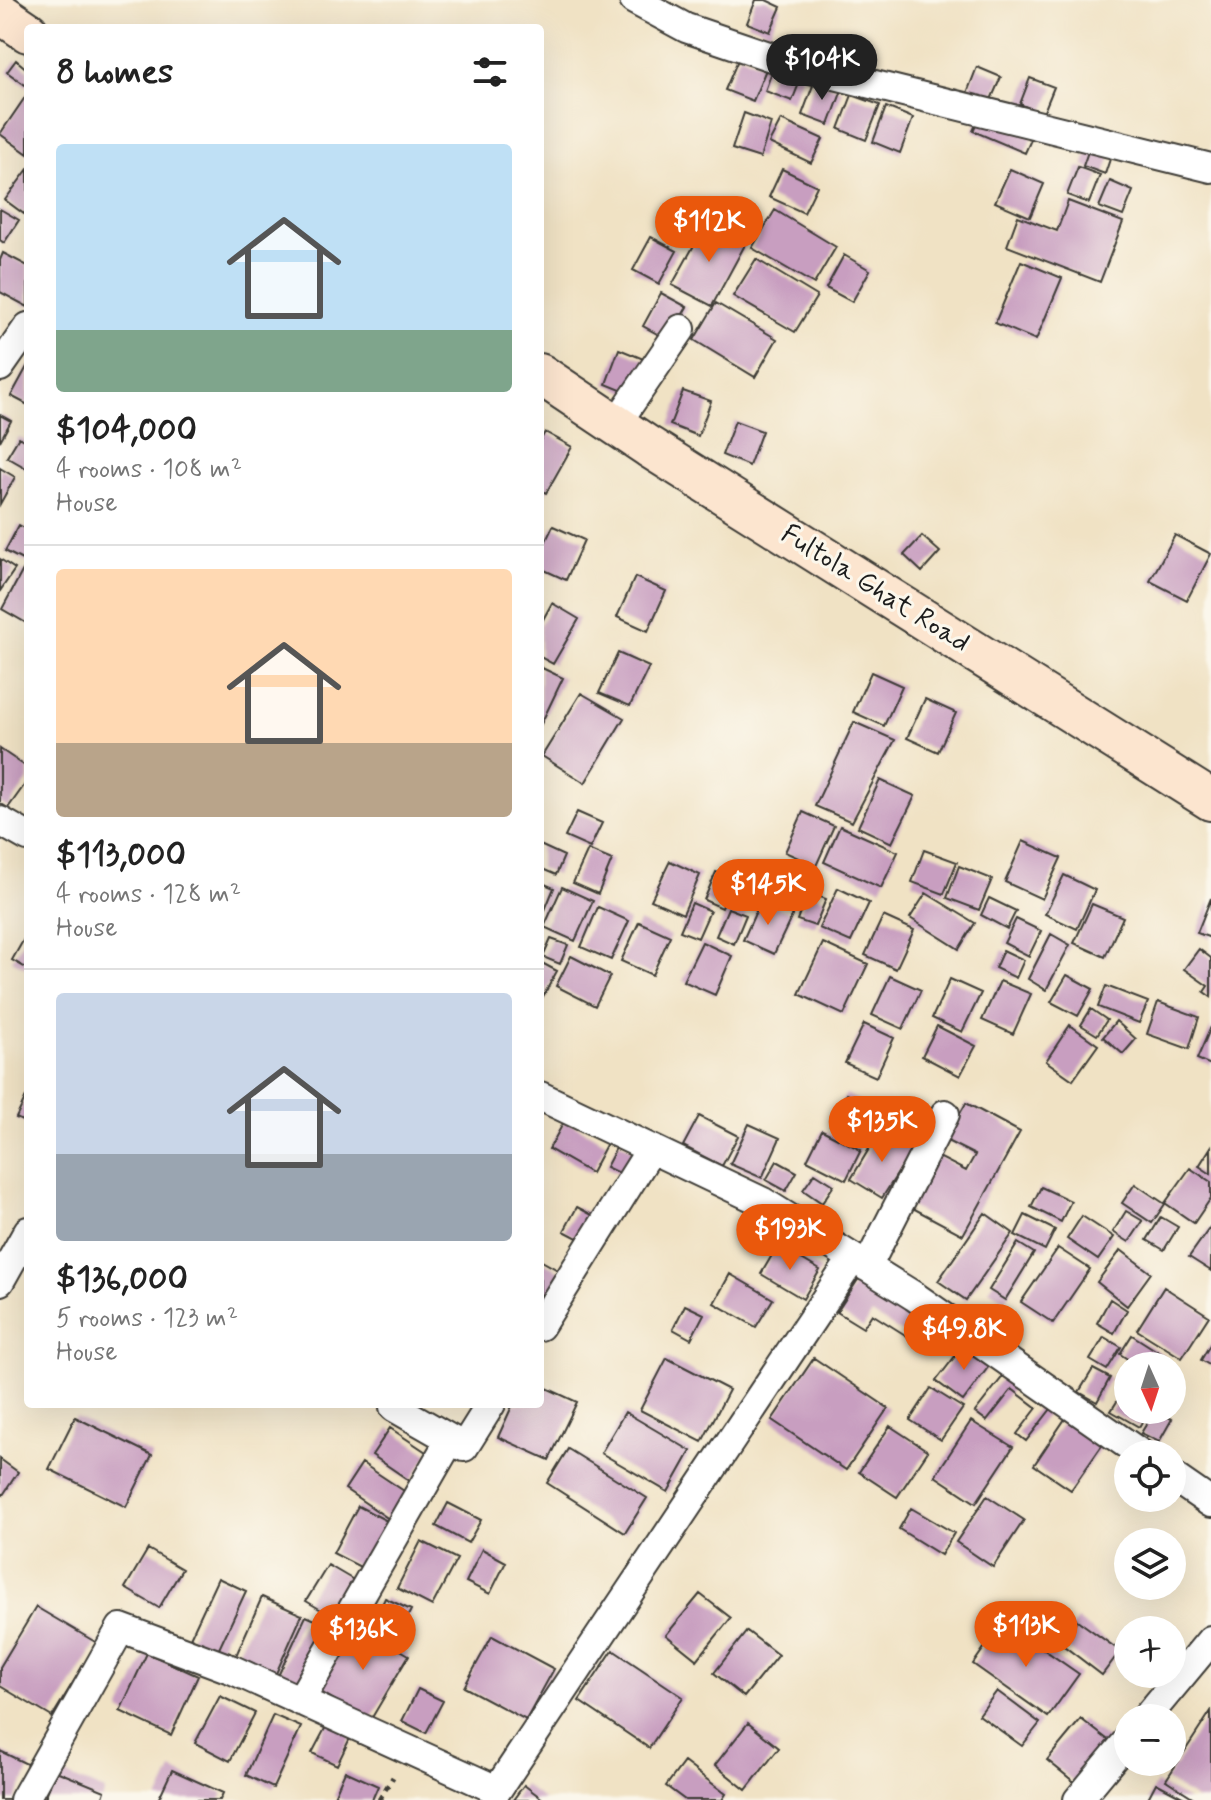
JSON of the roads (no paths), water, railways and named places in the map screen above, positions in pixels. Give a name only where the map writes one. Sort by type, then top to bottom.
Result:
[{"type":"street","points":[[634,0],[686,28],[798,66],[1211,168]]},
{"type":"street","points":[[0,13],[24,29]]},
{"type":"street","points":[[616,424],[681,329]]},
{"type":"street","points":[[0,367],[24,333]]},
{"type":"street","name":"Fultola Ghat Road","points":[[544,377],[1211,800]]},
{"type":"street","points":[[0,821],[24,835]]},
{"type":"street","points":[[544,1098],[763,1202],[914,1296],[1121,1440]]},
{"type":"street","points":[[24,1800],[121,1628],[233,1670],[497,1790],[860,1262],[945,1114]]},
{"type":"street","points":[[544,1320],[651,1149]]},
{"type":"street","points":[[0,1281],[24,1238]]},
{"type":"street","points":[[396,1408],[464,1447],[488,1408]]},
{"type":"street","points":[[300,1701],[450,1440]]},
{"type":"street","points":[[1186,1486],[1211,1503]]},
{"type":"street","points":[[1158,1704],[1211,1640]]},
{"type":"street","points":[[1078,1800],[1114,1757]]}]
